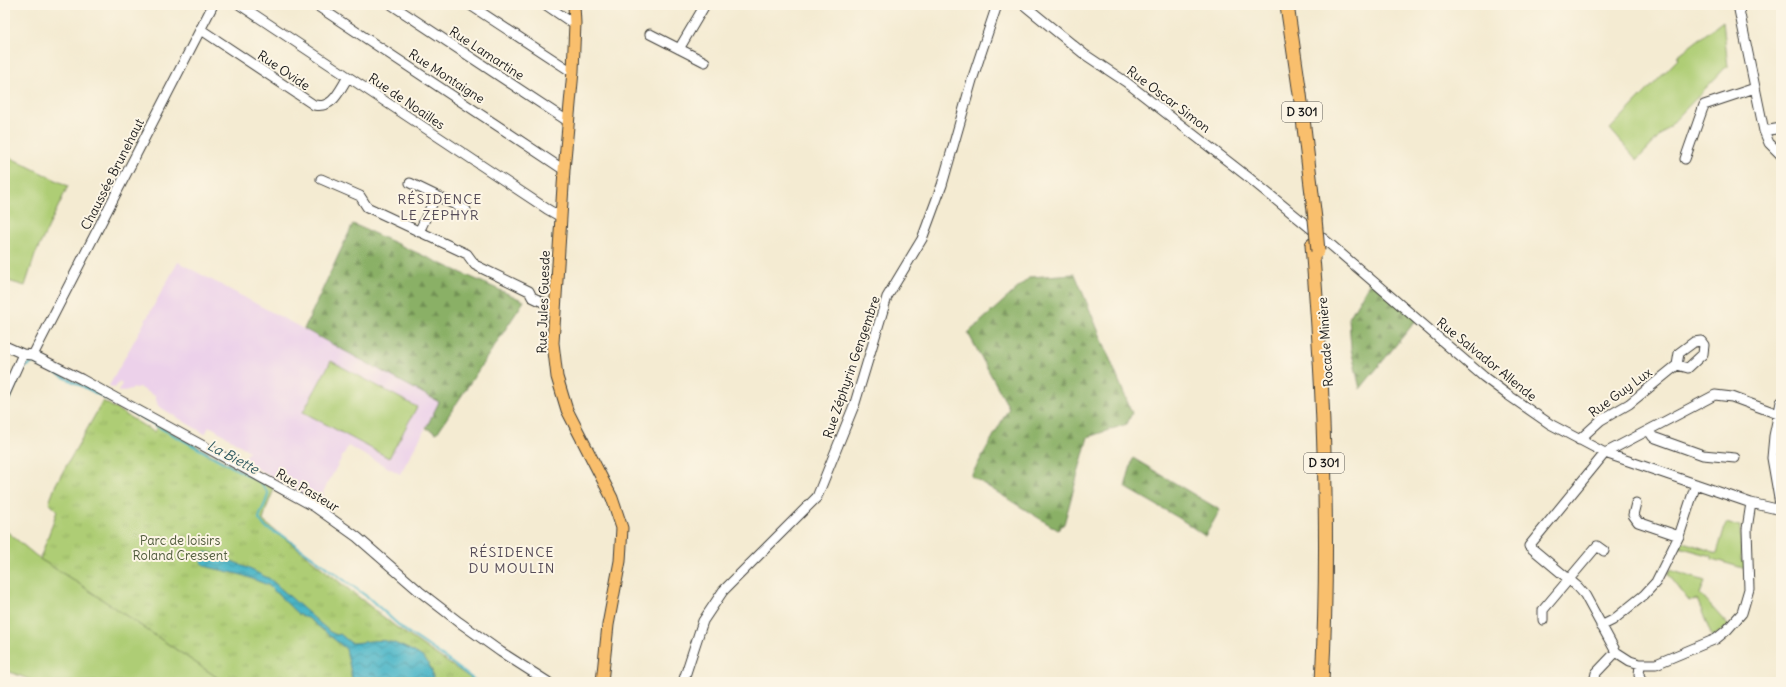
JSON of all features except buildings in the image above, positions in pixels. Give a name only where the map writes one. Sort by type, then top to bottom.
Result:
[{"type":"highway","name":"Rocade Minière","points":[[1282,5],[1313,218]]},
{"type":"highway","name":"Rocade Minière","points":[[1287,5],[1300,94],[1315,248],[1325,476],[1326,555],[1322,682]]},
{"type":"highway","name":"Rocade Minière","points":[[1315,248],[1329,394],[1332,563],[1328,682]]},
{"type":"main road","name":"Rue Jules Guesde","points":[[574,5],[575,23],[573,71],[564,170],[555,308],[554,359],[561,393],[572,422],[612,498],[622,528],[620,561],[608,625],[602,682]]},
{"type":"street","name":"Chaussée Brunehaut","points":[[5,394],[28,355],[213,5]]},
{"type":"street","name":"Rue de Noailles","points":[[240,5],[547,210],[561,217]]},
{"type":"street","name":"Rue Montaigne","points":[[316,5],[564,170]]},
{"type":"street","name":"Rue Lamartine","points":[[392,5],[569,122]]},
{"type":"street","points":[[470,5],[569,70],[573,71]]},
{"type":"street","points":[[546,5],[575,23]]},
{"type":"street","points":[[679,49],[705,5]]},
{"type":"street","name":"Rue Zéphyrin Gengembre","points":[[683,682],[703,621],[723,591],[818,497],[855,403],[887,297],[922,239],[942,185],[972,80],[997,5]]},
{"type":"street","name":"Rue Oscar Simon","points":[[1024,5],[1084,54],[1126,82],[1196,136],[1331,245]]},
{"type":"street","points":[[1738,5],[1764,131],[1769,143],[1781,155]]},
{"type":"street","name":"Rue Ovide","points":[[200,29],[314,105],[320,107],[332,102],[348,78]]},
{"type":"street","points":[[650,34],[705,62]]},
{"type":"street","points":[[1685,159],[1704,105],[1755,88]]},
{"type":"street","points":[[1764,131],[1781,128]]},
{"type":"street","points":[[321,179],[360,196],[367,207],[467,254],[475,265],[529,291],[532,297],[555,308]]},
{"type":"street","points":[[410,183],[466,210]]},
{"type":"street","points":[[419,232],[436,196]]},
{"type":"street","name":"Rue Salvador Allende","points":[[1331,245],[1508,396],[1550,424],[1605,453],[1751,504],[1781,510]]},
{"type":"street","name":"Rue Pasteur","points":[[5,346],[28,355],[121,400],[315,507],[356,537],[419,591],[459,622],[501,652],[548,682]]},
{"type":"street","name":"Rue Guy Lux","points":[[1579,440],[1601,420],[1629,404],[1677,365]]},
{"type":"street","points":[[1751,504],[1747,529],[1749,589],[1742,613],[1727,630],[1716,639],[1656,664],[1640,664],[1630,661],[1616,652],[1585,595],[1569,579],[1529,546],[1605,453],[1650,431],[1715,395],[1732,397],[1778,414]]},
{"type":"street","points":[[1781,402],[1774,436],[1772,458],[1781,510]]},
{"type":"street","points":[[1650,431],[1653,437],[1703,455],[1734,458]]},
{"type":"street","points":[[1601,626],[1613,620],[1644,595],[1656,582],[1679,536],[1696,484]]},
{"type":"street","points":[[1636,503],[1633,515],[1638,522],[1679,536]]},
{"type":"street","points":[[1543,620],[1543,610],[1597,546],[1604,551]]},
{"type":"street","points":[[1594,682],[1596,673],[1616,652]]},
{"type":"street","points":[[1640,664],[1639,675],[1642,682]]},
{"type":"shaded area","points":[[178,262],[440,402],[400,474],[348,446],[323,492],[324,494],[319,503],[243,461],[249,451],[213,428],[209,427],[205,434],[158,406],[155,396],[139,387],[120,392],[118,391],[122,384],[119,382],[115,388],[109,386]]},
{"type":"green space","points":[[1723,21],[1728,67],[1725,68],[1637,160],[1610,129],[1679,58],[1677,56]]},
{"type":"green space","points":[[5,155],[68,186],[35,255],[25,286],[5,280]]},
{"type":"green space","points":[[353,224],[524,301],[437,433],[426,428],[439,402],[304,329]]},
{"type":"green space","points":[[1075,274],[1132,413],[1127,424],[1088,437],[1064,524],[1058,530],[971,476],[1009,408],[968,333],[1030,277]]},
{"type":"green space","points":[[1371,280],[1418,318],[1360,389],[1351,349],[1349,318]]},
{"type":"green space","points":[[331,361],[417,407],[389,458],[303,412]]},
{"type":"green space","name":"Parc de loisirs Roland Cressent","points":[[103,401],[154,432],[159,425],[274,489],[263,521],[396,627],[476,682],[224,682],[40,559],[57,511],[49,503],[56,484]]},
{"type":"green space","points":[[1133,458],[1220,510],[1205,536],[1179,518],[1125,487]]},
{"type":"green space","points":[[1726,523],[1740,527],[1741,560],[1746,561],[1746,569],[1712,559],[1712,556],[1679,547],[1681,541],[1717,553]]},
{"type":"green space","points":[[5,530],[40,559],[224,682],[36,682],[5,670]]},
{"type":"green space","points":[[1670,570],[1705,581],[1700,594],[1729,626],[1712,637],[1697,599],[1689,601],[1668,574]]},
{"type":"water","points":[[204,552],[211,553],[239,564],[270,579],[330,632],[337,635],[340,634],[351,643],[377,640],[386,641],[412,651],[426,660],[433,675],[433,682],[353,682],[346,649],[308,618],[298,614],[268,585],[242,575],[208,567],[201,563]]},
{"type":"waterway","name":"La Biette","points":[[5,408],[23,368],[34,362],[94,392],[260,482],[268,493],[259,519],[265,527],[286,538],[369,598],[403,629],[440,654],[477,682]]},
{"type":"district","name":"RÉSIDENCE LE ZEPHYR","points":[[440,208]]},
{"type":"district","name":"RÉSIDENCE DU MOULIN","points":[[512,560]]}]
